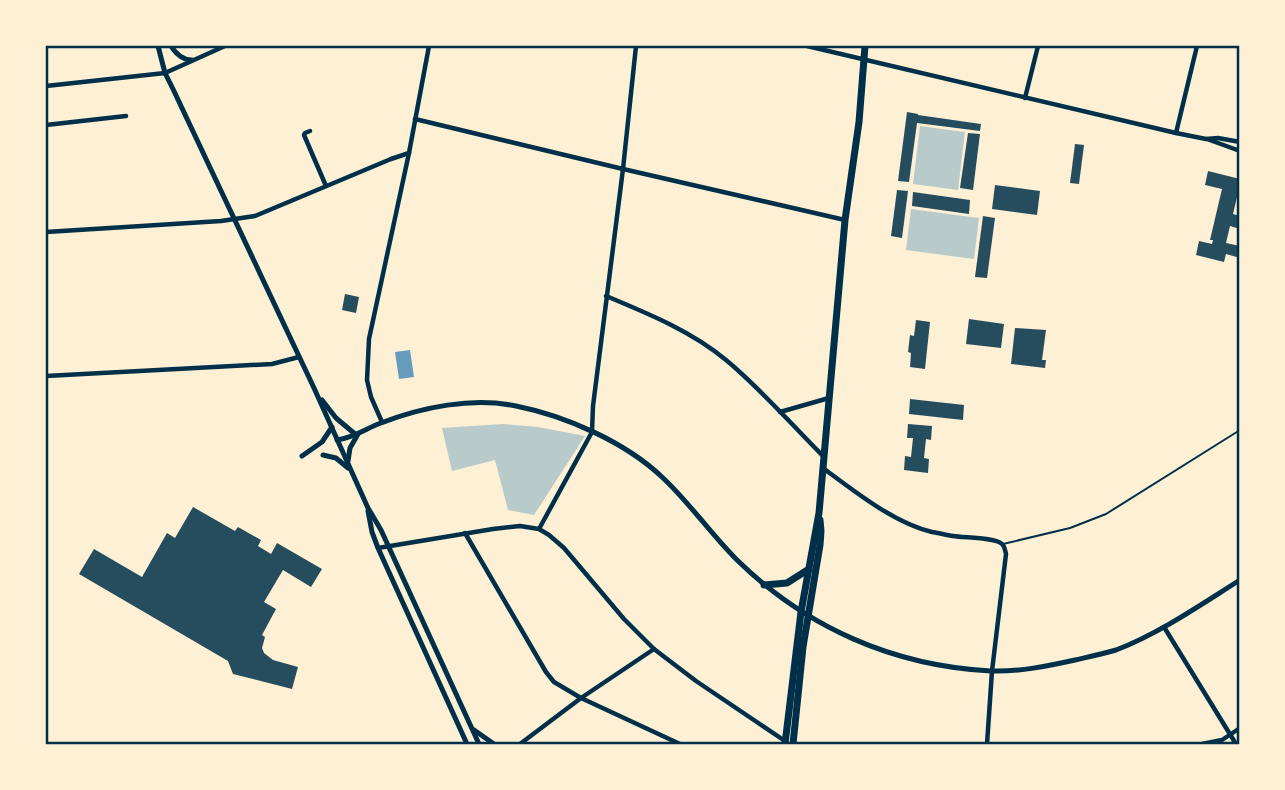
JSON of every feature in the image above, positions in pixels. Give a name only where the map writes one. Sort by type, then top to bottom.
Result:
[{"type":"main road","points":[[793,744],[809,569],[819,513],[845,220],[859,122],[865,46]]},
{"type":"main road","points":[[785,743],[805,614],[820,545],[819,513]]},
{"type":"main road","points":[[764,585],[787,583],[809,569]]},
{"type":"street","points":[[158,46],[166,73],[479,744]]},
{"type":"street","points":[[171,46],[178,55],[192,60]]},
{"type":"street","points":[[46,86],[166,73],[225,46]]},
{"type":"street","points":[[382,422],[367,380],[369,339],[429,46]]},
{"type":"street","points":[[539,529],[592,432],[636,46]]},
{"type":"street","points":[[807,46],[1206,139],[1240,150]]},
{"type":"street","points":[[1026,98],[1038,46]]},
{"type":"street","points":[[1176,133],[1197,46]]},
{"type":"street","points":[[46,125],[126,116]]},
{"type":"street","points":[[415,119],[845,220]]},
{"type":"street","points":[[310,131],[304,135],[326,186]]},
{"type":"street","points":[[1206,139],[1240,142]]},
{"type":"street","points":[[46,232],[235,220],[255,216],[409,153]]},
{"type":"street","points":[[606,296],[652,315],[704,344],[727,361],[824,457]]},
{"type":"street","points":[[46,376],[272,364],[299,357]]},
{"type":"street","points":[[314,388],[335,418],[357,433]]},
{"type":"street","points":[[779,412],[829,398]]},
{"type":"street","points":[[339,443],[382,422],[449,406],[495,403],[567,421],[616,444],[654,469],[725,547],[764,585],[805,614],[876,649],[927,662],[992,671],[1026,669],[1104,653],[1142,639],[1240,580]]},
{"type":"street","points":[[302,456],[322,442],[332,427]]},
{"type":"street","points":[[348,463],[350,448],[357,433]]},
{"type":"street","points":[[323,455],[336,458],[352,473]]},
{"type":"street","points":[[823,467],[852,490],[910,524],[952,536],[1003,544],[1006,554],[992,671],[987,744]]},
{"type":"street","points":[[368,508],[372,533],[378,548],[467,744]]},
{"type":"street","points":[[378,548],[520,526],[539,529],[564,548],[624,619],[654,649],[785,743]]},
{"type":"street","points":[[465,533],[554,682],[581,698],[680,744]]},
{"type":"street","points":[[1164,627],[1236,744]]},
{"type":"street","points":[[520,744],[581,698],[654,649]]},
{"type":"street","points":[[1202,744],[1221,742],[1240,728]]},
{"type":"street","points":[[471,729],[494,744]]},
{"type":"lane","points":[[1003,544],[1070,528],[1106,514],[1240,430]]},
{"type":"shaded area","points":[[920,126],[965,132],[958,190],[913,184]]},
{"type":"shaded area","points":[[911,209],[979,218],[974,259],[906,250]]},
{"type":"shaded area","points":[[503,424],[585,436],[534,515],[508,510],[495,460],[452,471],[442,428]]},
{"type":"water","points":[[410,350],[414,377],[399,379],[395,352]]},
{"type":"building","points":[[907,112],[981,124],[980,131],[917,123],[909,182],[898,181]]},
{"type":"building","points":[[968,133],[980,134],[973,190],[960,188]]},
{"type":"building","points":[[1075,144],[1084,145],[1079,184],[1070,183]]},
{"type":"building","points":[[1208,171],[1240,179],[1240,193],[1233,214],[1240,216],[1240,229],[1230,226],[1226,243],[1240,246],[1240,258],[1226,254],[1224,262],[1196,255],[1199,241],[1212,244],[1213,240],[1210,240],[1222,189],[1205,185]]},
{"type":"building","points":[[995,185],[1040,191],[1037,215],[992,209]]},
{"type":"building","points":[[897,190],[908,191],[902,238],[891,236]]},
{"type":"building","points":[[913,192],[970,200],[969,214],[912,206]]},
{"type":"building","points":[[983,216],[995,218],[987,278],[975,277]]},
{"type":"building","points":[[345,294],[359,297],[356,313],[342,310]]},
{"type":"building","points":[[969,319],[1004,324],[1001,348],[966,344]]},
{"type":"building","points":[[916,320],[930,322],[925,369],[910,367],[910,335],[914,336]]},
{"type":"building","points":[[1015,328],[1046,330],[1042,360],[1046,360],[1045,368],[1011,364]]},
{"type":"building","points":[[910,399],[964,405],[963,420],[909,414]]},
{"type":"building","points":[[908,424],[932,426],[931,440],[926,439],[924,458],[929,459],[928,473],[904,470],[905,456],[911,457],[913,438],[907,438]]},
{"type":"building","points":[[193,507],[235,531],[238,527],[261,540],[258,546],[271,554],[277,543],[322,569],[311,587],[283,570],[264,602],[276,609],[262,635],[265,637],[262,648],[273,660],[298,667],[292,689],[233,674],[228,661],[79,574],[94,549],[142,577],[167,533],[175,538]]}]
